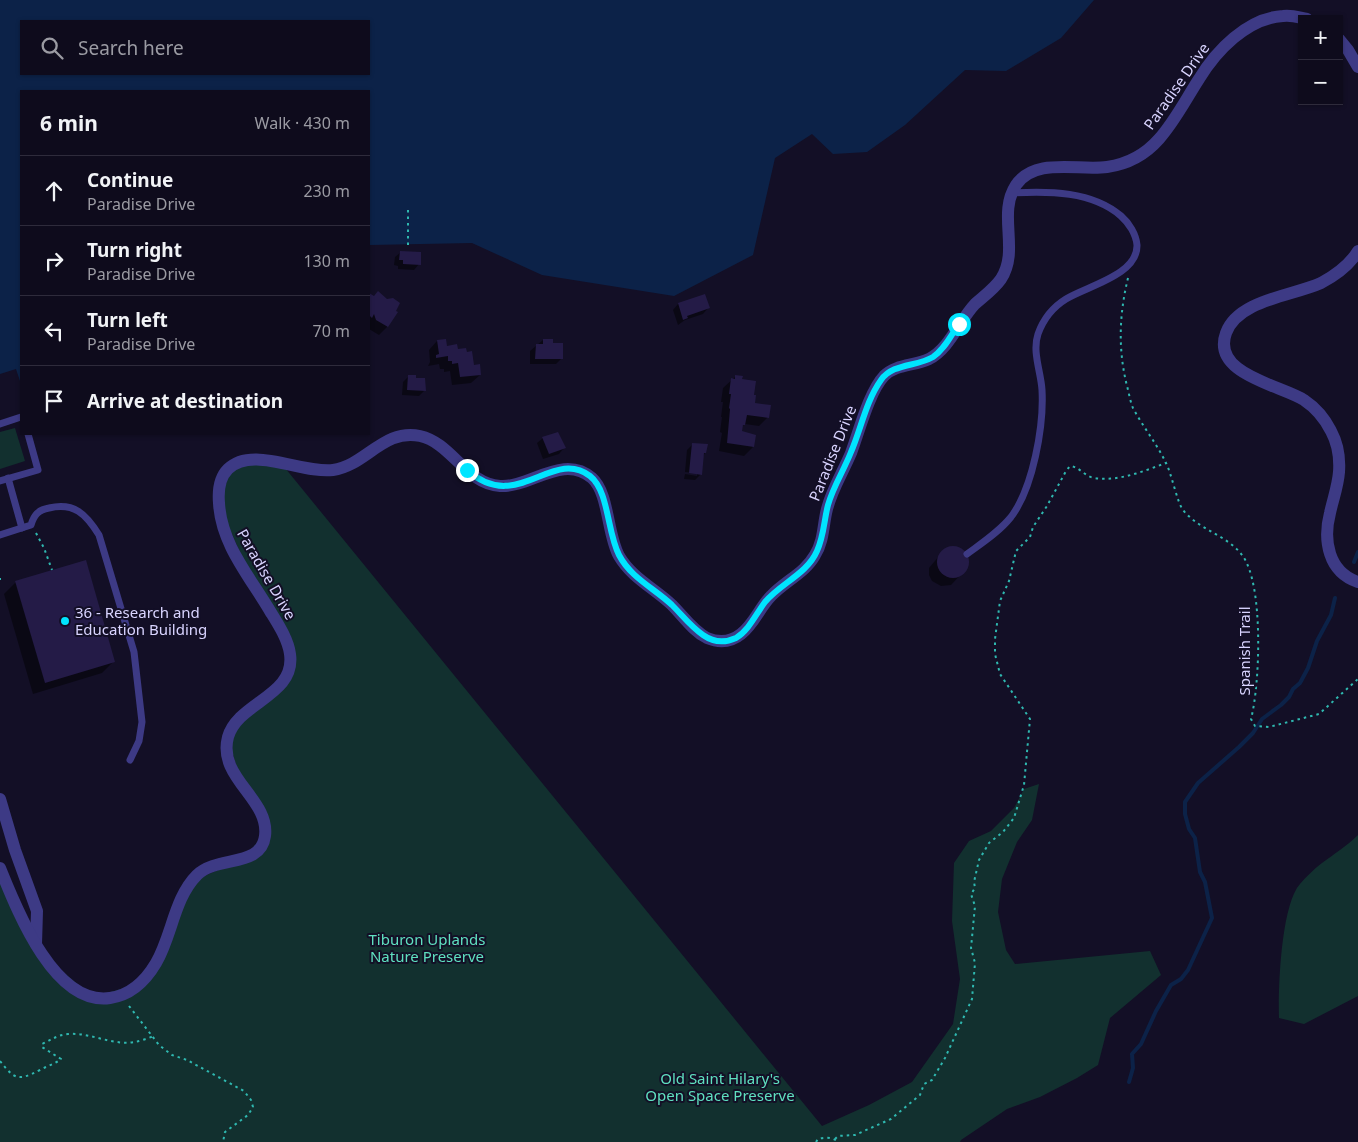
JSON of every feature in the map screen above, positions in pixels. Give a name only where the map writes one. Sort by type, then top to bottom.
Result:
[{"type":"street","name":"Paradise Drive","points":[[0,868],[15,905],[36,944],[55,970],[73,988],[86,995],[100,998],[121,995],[142,983],[154,968],[181,899],[197,875],[212,865],[251,856],[257,852],[264,839],[265,827],[263,819],[256,805],[234,774],[228,760],[226,746],[232,728],[241,716],[274,691],[284,680],[290,669],[291,657],[284,636],[231,548],[220,515],[218,491],[221,479],[232,465],[244,460],[257,459],[313,470],[338,469],[356,462],[394,437],[414,435],[434,442],[447,450],[478,479],[495,486],[513,485],[562,470],[583,472],[596,482],[601,491],[614,544],[626,567],[641,581],[667,600],[702,634],[716,641],[732,639],[742,634],[771,596],[802,571],[815,556],[821,542],[829,501],[881,380],[893,369],[924,361],[940,351],[964,317],[1001,278],[1009,256],[1008,210],[1012,193],[1020,180],[1035,171],[1053,168],[1106,167],[1124,163],[1142,155],[1164,134],[1203,72],[1232,40],[1254,25],[1274,17],[1298,17]]},
{"type":"street","points":[[1343,44],[1358,67]]},
{"type":"street","points":[[1358,251],[1344,268],[1327,280],[1261,303],[1241,314],[1229,326],[1225,341],[1227,356],[1238,369],[1303,400],[1318,412],[1330,429],[1338,453],[1339,471],[1328,522],[1327,543],[1330,557],[1338,570],[1348,578],[1358,582]]},
{"type":"street","points":[[0,799],[15,850],[37,911],[36,944]]},
{"type":"lane","points":[[967,554],[993,536],[1010,518],[1022,500],[1043,415],[1042,388],[1036,345],[1038,333],[1047,315],[1065,299],[1118,274],[1131,264],[1137,251],[1136,238],[1126,220],[1111,207],[1087,198],[1052,192],[1012,193]]},
{"type":"lane","points":[[0,424],[20,417]]},
{"type":"lane","points":[[0,481],[38,470],[28,435]]},
{"type":"lane","points":[[8,478],[22,528]]},
{"type":"lane","points":[[0,535],[31,525],[34,515],[41,509],[62,505],[75,508],[90,521],[99,535],[134,652],[142,722],[139,741],[130,760]]},
{"type":"path","points":[[408,208],[408,245]]},
{"type":"path","name":"Spanish Trail","points":[[1131,264],[1123,296],[1119,326],[1122,365],[1132,406],[1166,463],[1181,508],[1194,522],[1224,539],[1243,555],[1252,577],[1258,648],[1255,702],[1251,718],[1255,726],[1269,727],[1319,714],[1358,679]]},
{"type":"path","points":[[816,1142],[818,1138],[835,1139],[838,1136],[855,1135],[891,1119],[920,1095],[924,1084],[932,1080],[945,1058],[972,999],[975,963],[971,948],[975,906],[971,894],[975,888],[974,882],[980,860],[989,843],[1003,832],[1014,818],[1024,785],[1030,719],[1000,674],[995,654],[994,638],[1000,601],[1009,581],[1016,551],[1030,537],[1033,527],[1070,466],[1075,466],[1091,477],[1099,478],[1119,477],[1166,463]]},
{"type":"path","points":[[31,525],[44,548],[52,570]]},
{"type":"path","points":[[137,1016],[160,1045],[172,1054],[187,1060],[244,1091],[251,1100],[252,1107],[248,1115],[226,1132],[223,1142]]},
{"type":"path","points":[[0,1061],[9,1073],[17,1077],[28,1077],[61,1059],[42,1047],[42,1044],[54,1037],[69,1034],[134,1042],[154,1036]]},
{"type":"path","points":[[835,1139],[838,1142]]},
{"type":"green space","points":[[15,428],[25,461],[0,469],[0,432]]},
{"type":"green space","name":"Tiburon Uplands Nature Preserve","points":[[281,463],[822,1126],[869,1105],[912,1082],[953,1024],[960,979],[952,921],[954,863],[969,841],[991,831],[1014,808],[1024,789],[1039,784],[1032,820],[1017,842],[1002,879],[998,912],[1006,950],[1015,964],[1150,951],[1161,975],[1110,1018],[1098,1065],[1040,1097],[1007,1109],[960,1142],[0,1142],[0,868],[43,955],[93,997],[141,983],[191,882],[243,859],[265,833],[243,787],[228,739],[267,697],[291,663],[219,506],[232,465]]},
{"type":"green space","points":[[1358,835],[1358,996],[1304,1024],[1279,1018],[1282,948],[1289,910],[1294,895],[1300,884],[1313,870]]},
{"type":"water","points":[[0,0],[1094,0],[1061,38],[1006,71],[965,70],[905,125],[867,152],[833,154],[812,134],[775,158],[753,255],[674,296],[542,275],[472,243],[370,245],[370,90],[20,90],[20,381],[16,369],[0,374]]},
{"type":"building","points":[[400,251],[421,252],[421,265],[403,264],[403,260],[399,260]]},
{"type":"building","points":[[378,291],[387,299],[393,298],[400,303],[396,311],[398,312],[388,327],[376,320],[374,314],[372,318],[370,316],[370,294],[374,296]]},
{"type":"building","points":[[705,294],[710,308],[687,316],[688,318],[683,320],[678,303]]},
{"type":"building","points":[[446,339],[447,346],[457,344],[458,349],[466,348],[467,352],[472,351],[474,365],[480,364],[481,375],[460,377],[458,363],[452,364],[452,361],[448,361],[448,356],[436,358],[436,355],[439,354],[437,340]]},
{"type":"building","points":[[543,339],[553,339],[553,343],[563,343],[563,359],[535,359],[536,344],[543,344]]},
{"type":"building","points":[[408,375],[416,375],[416,378],[425,378],[426,391],[407,390]]},
{"type":"building","points":[[735,375],[743,376],[742,379],[756,381],[755,403],[771,405],[769,418],[747,415],[742,431],[756,435],[754,447],[727,443],[731,394],[729,394],[731,378],[735,379]]},
{"type":"building","points":[[558,432],[566,448],[549,454],[542,437]]},
{"type":"building","points":[[692,443],[708,444],[706,453],[704,453],[702,475],[689,473]]},
{"type":"building","points":[[953,546],[965,550],[969,562],[965,574],[953,578],[941,574],[937,562],[941,550]]},
{"type":"building","name":"36 - Research and Education Building","points":[[86,560],[115,662],[45,683],[15,581]]},
{"type":"waterway","points":[[1354,562],[1358,552]]},
{"type":"waterway","points":[[1129,1082],[1133,1068],[1132,1054],[1141,1044],[1156,1011],[1171,985],[1181,979],[1188,970],[1212,918],[1205,882],[1200,872],[1195,838],[1189,829],[1185,814],[1185,802],[1198,783],[1239,747],[1253,733],[1262,719],[1281,705],[1300,683],[1308,668],[1317,641],[1331,615],[1335,598]]},
{"type":"place","name":"36 - Research and Education Building","points":[[65,621]]},
{"type":"route","points":[[467,470],[484,483],[501,487],[520,483],[550,472],[568,469],[588,475],[599,486],[614,544],[626,567],[641,581],[667,600],[702,634],[716,641],[727,641],[742,634],[771,596],[802,571],[815,556],[821,542],[829,501],[881,380],[893,369],[924,361],[934,356],[945,345],[959,324]]},
{"type":"park label","name":"Old Saint Hilary's Open Space Preserve","points":[[720,1086]]}]
